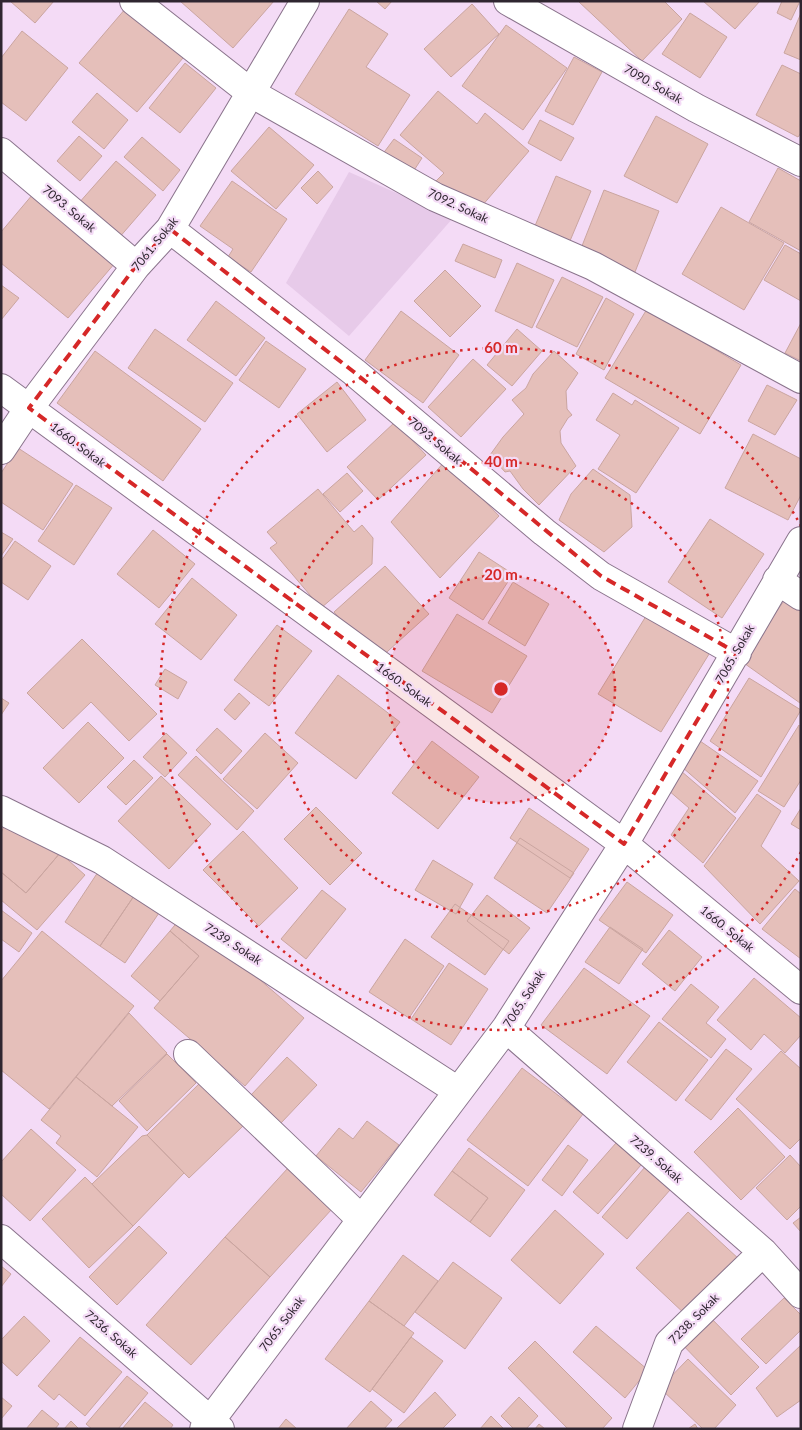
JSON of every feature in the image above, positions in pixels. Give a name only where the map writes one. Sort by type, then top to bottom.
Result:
[{"type":"street","name":"7092. Sokak","points":[[134,1],[250,94],[435,196],[593,266],[801,380]]},
{"type":"street","name":"7061. Sokak","points":[[1,450],[29,408],[136,266],[170,229],[305,1]]},
{"type":"street","name":"7090. Sokak","points":[[508,1],[696,108],[801,162]]},
{"type":"street","name":"7093. Sokak","points":[[1,152],[136,266]]},
{"type":"street","name":"7093. Sokak","points":[[170,229],[354,372],[544,532],[601,576],[737,653]]},
{"type":"street","name":"1660. Sokak","points":[[1,388],[624,844],[801,990]]},
{"type":"street","name":"7065. Sokak","points":[[212,1426],[362,1219],[506,1028],[624,844],[801,541]]},
{"type":"street","points":[[777,580],[801,596]]},
{"type":"street","name":"7239. Sokak","points":[[1,810],[102,860],[458,1091]]},
{"type":"street","name":"7239. Sokak","points":[[506,1028],[763,1252],[801,1294]]},
{"type":"street","points":[[188,1054],[362,1219]]},
{"type":"street","name":"7236. Sokak","points":[[1,1239],[212,1426]]},
{"type":"street","name":"7238. Sokak","points":[[637,1429],[669,1343],[763,1252]]},
{"type":"highlighted area","points":[[170,229],[354,372],[601,576],[737,653],[624,844],[29,408],[136,266]]},
{"type":"shaded area","points":[[349,172],[453,218],[349,336],[286,283]]},
{"type":"building","points":[[10,1],[54,1],[35,23]]},
{"type":"building","points":[[180,1],[274,1],[233,48]]},
{"type":"building","points":[[376,1],[392,1],[385,9]]},
{"type":"building","points":[[578,1],[664,1],[682,19],[642,61]]},
{"type":"building","points":[[703,1],[760,1],[735,29]]},
{"type":"building","points":[[782,1],[800,1],[791,20],[777,13]]},
{"type":"building","points":[[472,4],[499,34],[451,77],[424,49]]},
{"type":"building","points":[[126,8],[183,58],[137,112],[79,63]]},
{"type":"building","points":[[349,9],[388,34],[366,67],[410,95],[378,146],[295,94]]},
{"type":"building","points":[[690,13],[727,37],[700,78],[662,54]]},
{"type":"building","points":[[801,13],[801,60],[784,53]]},
{"type":"building","points":[[506,25],[567,68],[523,130],[462,86]]},
{"type":"building","points":[[22,31],[68,68],[26,121],[1,102],[1,58]]},
{"type":"building","points":[[574,57],[602,72],[573,125],[545,111]]},
{"type":"building","points":[[185,63],[216,88],[180,133],[149,108]]},
{"type":"building","points":[[782,65],[801,74],[801,133],[798,137],[756,115]]},
{"type":"building","points":[[438,91],[477,124],[485,113],[529,151],[475,214],[436,181],[444,173],[400,135]]},
{"type":"building","points":[[97,93],[128,120],[104,149],[72,122]]},
{"type":"building","points":[[656,116],[708,144],[677,203],[624,176]]},
{"type":"building","points":[[540,120],[574,138],[561,161],[528,143]]},
{"type":"building","points":[[269,127],[314,165],[276,209],[231,171]]},
{"type":"building","points":[[79,136],[102,156],[80,181],[57,161]]},
{"type":"building","points":[[142,137],[180,170],[163,191],[124,157]]},
{"type":"building","points":[[394,139],[422,158],[411,175],[382,155]]},
{"type":"building","points":[[116,161],[156,195],[118,239],[78,204]]},
{"type":"building","points":[[778,168],[801,181],[801,251],[749,222]]},
{"type":"building","points":[[318,171],[333,187],[317,204],[301,188]]},
{"type":"building","points":[[556,176],[591,191],[567,248],[532,233]]},
{"type":"building","points":[[232,181],[287,219],[251,272],[228,257],[233,249],[200,226]]},
{"type":"building","points":[[604,190],[659,211],[635,272],[580,251]]},
{"type":"building","points":[[33,194],[115,263],[68,318],[1,263],[1,232]]},
{"type":"building","points":[[721,207],[784,243],[744,310],[682,274]]},
{"type":"building","points":[[463,244],[502,260],[495,278],[455,261]]},
{"type":"building","points":[[785,245],[801,254],[801,301],[764,280]]},
{"type":"building","points":[[517,263],[554,280],[532,328],[495,311]]},
{"type":"building","points":[[445,270],[481,306],[450,337],[414,301]]},
{"type":"building","points":[[562,277],[603,297],[577,347],[536,327]]},
{"type":"building","points":[[1,285],[19,298],[1,320]]},
{"type":"building","points":[[606,298],[634,314],[604,370],[576,354]]},
{"type":"building","points":[[216,301],[265,338],[236,376],[187,340]]},
{"type":"building","points":[[647,309],[741,365],[700,434],[605,378]]},
{"type":"building","points":[[401,311],[459,355],[423,403],[365,360]]},
{"type":"building","points":[[801,323],[801,361],[785,353]]},
{"type":"building","points":[[155,329],[233,383],[205,422],[128,368]]},
{"type":"building","points":[[517,329],[542,351],[512,386],[487,365]]},
{"type":"building","points":[[266,341],[306,369],[279,408],[239,380]]},
{"type":"building","points":[[95,351],[201,429],[163,481],[57,403]]},
{"type":"building","points":[[554,351],[578,373],[566,391],[567,409],[572,415],[560,431],[561,443],[576,466],[539,505],[523,489],[510,471],[505,472],[490,455],[524,414],[512,400],[526,388],[533,374]]},
{"type":"building","points":[[473,359],[506,389],[461,437],[428,407]]},
{"type":"building","points":[[337,382],[366,420],[327,452],[297,414]]},
{"type":"building","points":[[767,385],[797,400],[775,435],[748,421]]},
{"type":"building","points":[[613,393],[632,405],[635,400],[679,428],[636,493],[598,469],[620,435],[596,420]]},
{"type":"building","points":[[395,422],[426,455],[378,500],[347,467]]},
{"type":"building","points":[[753,434],[801,459],[801,495],[788,520],[725,488]]},
{"type":"building","points":[[18,448],[73,484],[43,530],[1,502],[1,473]]},
{"type":"building","points":[[446,460],[499,516],[440,578],[391,522]]},
{"type":"building","points":[[593,469],[630,495],[632,527],[604,552],[559,520],[571,494]]},
{"type":"building","points":[[347,473],[363,491],[340,512],[323,494]]},
{"type":"building","points":[[76,485],[112,508],[74,565],[38,541]]},
{"type":"building","points":[[318,489],[354,532],[362,525],[373,538],[372,564],[321,608],[270,548],[277,543],[267,532]]},
{"type":"building","points":[[710,519],[764,554],[722,618],[668,582]]},
{"type":"building","points":[[153,530],[195,564],[159,608],[117,574]]},
{"type":"building","points":[[1,532],[13,539],[1,556]]},
{"type":"building","points":[[15,541],[51,566],[28,600],[1,582],[1,561]]},
{"type":"building","points":[[479,552],[513,574],[483,620],[449,598]]},
{"type":"building","points":[[385,566],[429,614],[378,660],[334,612]]},
{"type":"building","points":[[192,578],[237,615],[201,660],[155,624]]},
{"type":"building","points":[[513,582],[549,604],[525,646],[488,623]]},
{"type":"building","points":[[789,594],[801,603],[800,703],[741,661]]},
{"type":"building","points":[[651,608],[714,646],[661,732],[598,694]]},
{"type":"building","points":[[457,614],[527,656],[492,713],[422,671]]},
{"type":"building","points":[[277,625],[312,651],[269,706],[234,680]]},
{"type":"building","points":[[82,639],[157,714],[129,741],[91,702],[63,729],[27,693]]},
{"type":"building","points":[[165,669],[187,682],[178,699],[155,685]]},
{"type":"building","points":[[338,675],[400,722],[356,779],[295,733]]},
{"type":"building","points":[[749,678],[801,710],[761,777],[710,741]]},
{"type":"building","points":[[239,693],[250,703],[235,720],[224,710]]},
{"type":"building","points":[[1,698],[9,703],[1,715]]},
{"type":"building","points":[[88,722],[124,758],[79,803],[43,768]]},
{"type":"building","points":[[799,725],[801,780],[784,807],[758,791]]},
{"type":"building","points":[[217,728],[242,751],[221,774],[196,750]]},
{"type":"building","points":[[166,733],[187,753],[165,777],[143,757]]},
{"type":"building","points":[[265,733],[298,763],[257,809],[223,779]]},
{"type":"building","points":[[432,741],[479,777],[438,829],[392,793]]},
{"type":"building","points":[[700,741],[758,781],[735,813],[682,767]]},
{"type":"building","points":[[196,756],[254,811],[237,830],[178,775]]},
{"type":"building","points":[[134,760],[153,778],[126,805],[107,787]]},
{"type":"building","points":[[681,771],[736,818],[703,863],[671,835],[689,808],[668,790]]},
{"type":"building","points":[[161,776],[211,824],[169,869],[118,821]]},
{"type":"building","points":[[757,794],[781,811],[761,846],[799,881],[760,924],[704,866]]},
{"type":"building","points":[[316,807],[362,853],[330,885],[284,839]]},
{"type":"building","points":[[529,808],[589,849],[570,878],[510,838]]},
{"type":"building","points":[[801,808],[801,830],[791,824]]},
{"type":"building","points":[[4,826],[60,853],[26,893],[1,872],[1,833]]},
{"type":"building","points":[[243,831],[298,888],[259,926],[203,870]]},
{"type":"building","points":[[520,838],[574,873],[547,913],[494,878]]},
{"type":"building","points":[[60,853],[85,875],[37,930],[1,900],[1,872],[26,893]]},
{"type":"building","points":[[433,860],[473,884],[456,914],[415,890]]},
{"type":"building","points":[[100,869],[136,893],[100,946],[65,922]]},
{"type":"building","points":[[627,882],[673,915],[646,953],[599,920]]},
{"type":"building","points":[[795,889],[801,894],[801,959],[762,929]]},
{"type":"building","points":[[322,890],[346,909],[306,959],[281,939]]},
{"type":"building","points":[[136,893],[161,910],[125,963],[100,946]]},
{"type":"building","points":[[487,895],[530,928],[509,954],[467,921]]},
{"type":"building","points":[[455,904],[509,941],[485,975],[431,937]]},
{"type":"building","points":[[1,910],[32,933],[19,952],[1,939]]},
{"type":"building","points":[[184,914],[304,1018],[245,1086],[154,1008],[199,956],[170,931]]},
{"type":"building","points":[[610,927],[643,949],[619,984],[585,962]]},
{"type":"building","points":[[669,930],[702,957],[675,991],[642,964]]},
{"type":"building","points":[[42,931],[134,1006],[49,1109],[1,1070],[1,981]]},
{"type":"building","points":[[170,931],[199,956],[160,1001],[131,976]]},
{"type":"building","points":[[405,939],[444,966],[409,1018],[369,992]]},
{"type":"building","points":[[449,963],[488,989],[451,1045],[411,1019]]},
{"type":"building","points":[[584,968],[650,1016],[607,1074],[541,1025]]},
{"type":"building","points":[[754,978],[801,1018],[801,1035],[785,1053],[764,1034],[751,1050],[717,1020]]},
{"type":"building","points":[[691,984],[719,1007],[706,1023],[726,1039],[711,1058],[662,1019]]},
{"type":"building","points":[[129,1013],[167,1053],[112,1106],[76,1077]]},
{"type":"building","points":[[659,1022],[708,1060],[676,1101],[627,1062]]},
{"type":"building","points":[[726,1049],[752,1069],[711,1120],[685,1100]]},
{"type":"building","points":[[781,1051],[801,1069],[801,1138],[790,1149],[736,1099]]},
{"type":"building","points":[[167,1054],[196,1083],[147,1131],[119,1101]]},
{"type":"building","points":[[287,1057],[317,1085],[281,1123],[251,1095]]},
{"type":"building","points":[[522,1068],[583,1114],[528,1186],[467,1140]]},
{"type":"building","points":[[76,1077],[138,1127],[97,1177],[56,1143],[61,1136],[41,1120]]},
{"type":"building","points":[[201,1082],[243,1126],[189,1178],[147,1135]]},
{"type":"building","points":[[738,1108],[785,1157],[741,1200],[694,1152]]},
{"type":"building","points":[[367,1121],[399,1145],[361,1192],[316,1156],[339,1128],[353,1139]]},
{"type":"building","points":[[31,1129],[76,1170],[30,1221],[1,1194],[1,1162]]},
{"type":"building","points":[[147,1135],[184,1173],[133,1226],[92,1184],[142,1136]]},
{"type":"building","points":[[616,1143],[641,1165],[598,1214],[573,1192]]},
{"type":"building","points":[[568,1145],[588,1160],[562,1196],[542,1180]]},
{"type":"building","points":[[469,1148],[525,1190],[490,1237],[470,1222],[488,1198],[452,1171]]},
{"type":"building","points":[[790,1155],[801,1167],[801,1206],[787,1220],[756,1188]]},
{"type":"building","points":[[645,1167],[670,1190],[627,1239],[602,1217]]},
{"type":"building","points":[[288,1168],[332,1209],[270,1277],[225,1237]]},
{"type":"building","points":[[452,1171],[488,1198],[470,1222],[434,1195]]},
{"type":"building","points":[[85,1177],[133,1226],[89,1268],[42,1219]]},
{"type":"building","points":[[555,1210],[604,1254],[560,1304],[511,1260]]},
{"type":"building","points":[[688,1212],[740,1260],[687,1316],[636,1268]]},
{"type":"building","points":[[801,1217],[801,1232],[793,1223]]},
{"type":"building","points":[[139,1226],[167,1253],[117,1305],[89,1277]]},
{"type":"building","points":[[225,1237],[270,1277],[191,1365],[146,1325]]},
{"type":"building","points":[[403,1255],[438,1281],[404,1326],[369,1301]]},
{"type":"building","points":[[453,1262],[502,1298],[465,1349],[415,1312]]},
{"type":"building","points":[[1,1266],[11,1274],[1,1287]]},
{"type":"building","points":[[784,1298],[801,1315],[801,1330],[766,1364],[741,1339]]},
{"type":"building","points":[[369,1301],[414,1333],[370,1392],[325,1359]]},
{"type":"building","points":[[706,1313],[759,1367],[731,1395],[678,1340]]},
{"type":"building","points":[[24,1316],[50,1341],[17,1376],[1,1361],[1,1340]]},
{"type":"building","points":[[596,1326],[648,1370],[625,1398],[573,1352]]},
{"type":"building","points":[[80,1337],[122,1372],[85,1416],[59,1394],[54,1400],[38,1386]]},
{"type":"building","points":[[411,1337],[443,1361],[404,1413],[372,1389]]},
{"type":"building","points":[[535,1341],[612,1418],[602,1429],[568,1429],[508,1368]]},
{"type":"building","points":[[801,1345],[801,1400],[777,1417],[756,1388]]},
{"type":"building","points":[[688,1359],[736,1405],[714,1429],[703,1429],[660,1388]]},
{"type":"building","points":[[127,1376],[148,1393],[118,1429],[92,1429],[86,1424]]},
{"type":"building","points":[[435,1392],[456,1415],[442,1429],[396,1429]]},
{"type":"building","points":[[1,1397],[12,1406],[1,1419]]},
{"type":"building","points":[[519,1397],[538,1416],[526,1429],[514,1429],[501,1416]]},
{"type":"building","points":[[371,1401],[392,1420],[384,1429],[346,1429]]},
{"type":"building","points":[[145,1402],[173,1425],[170,1429],[122,1429]]},
{"type":"building","points":[[42,1410],[59,1424],[55,1429],[26,1429]]},
{"type":"building","points":[[491,1416],[504,1429],[480,1429]]},
{"type":"building","points":[[286,1419],[297,1429],[278,1429]]},
{"type":"building","points":[[71,1421],[79,1429],[64,1429]]},
{"type":"building","points":[[539,1424],[545,1429],[535,1429]]},
{"type":"building","points":[[695,1424],[698,1429],[688,1429]]}]
